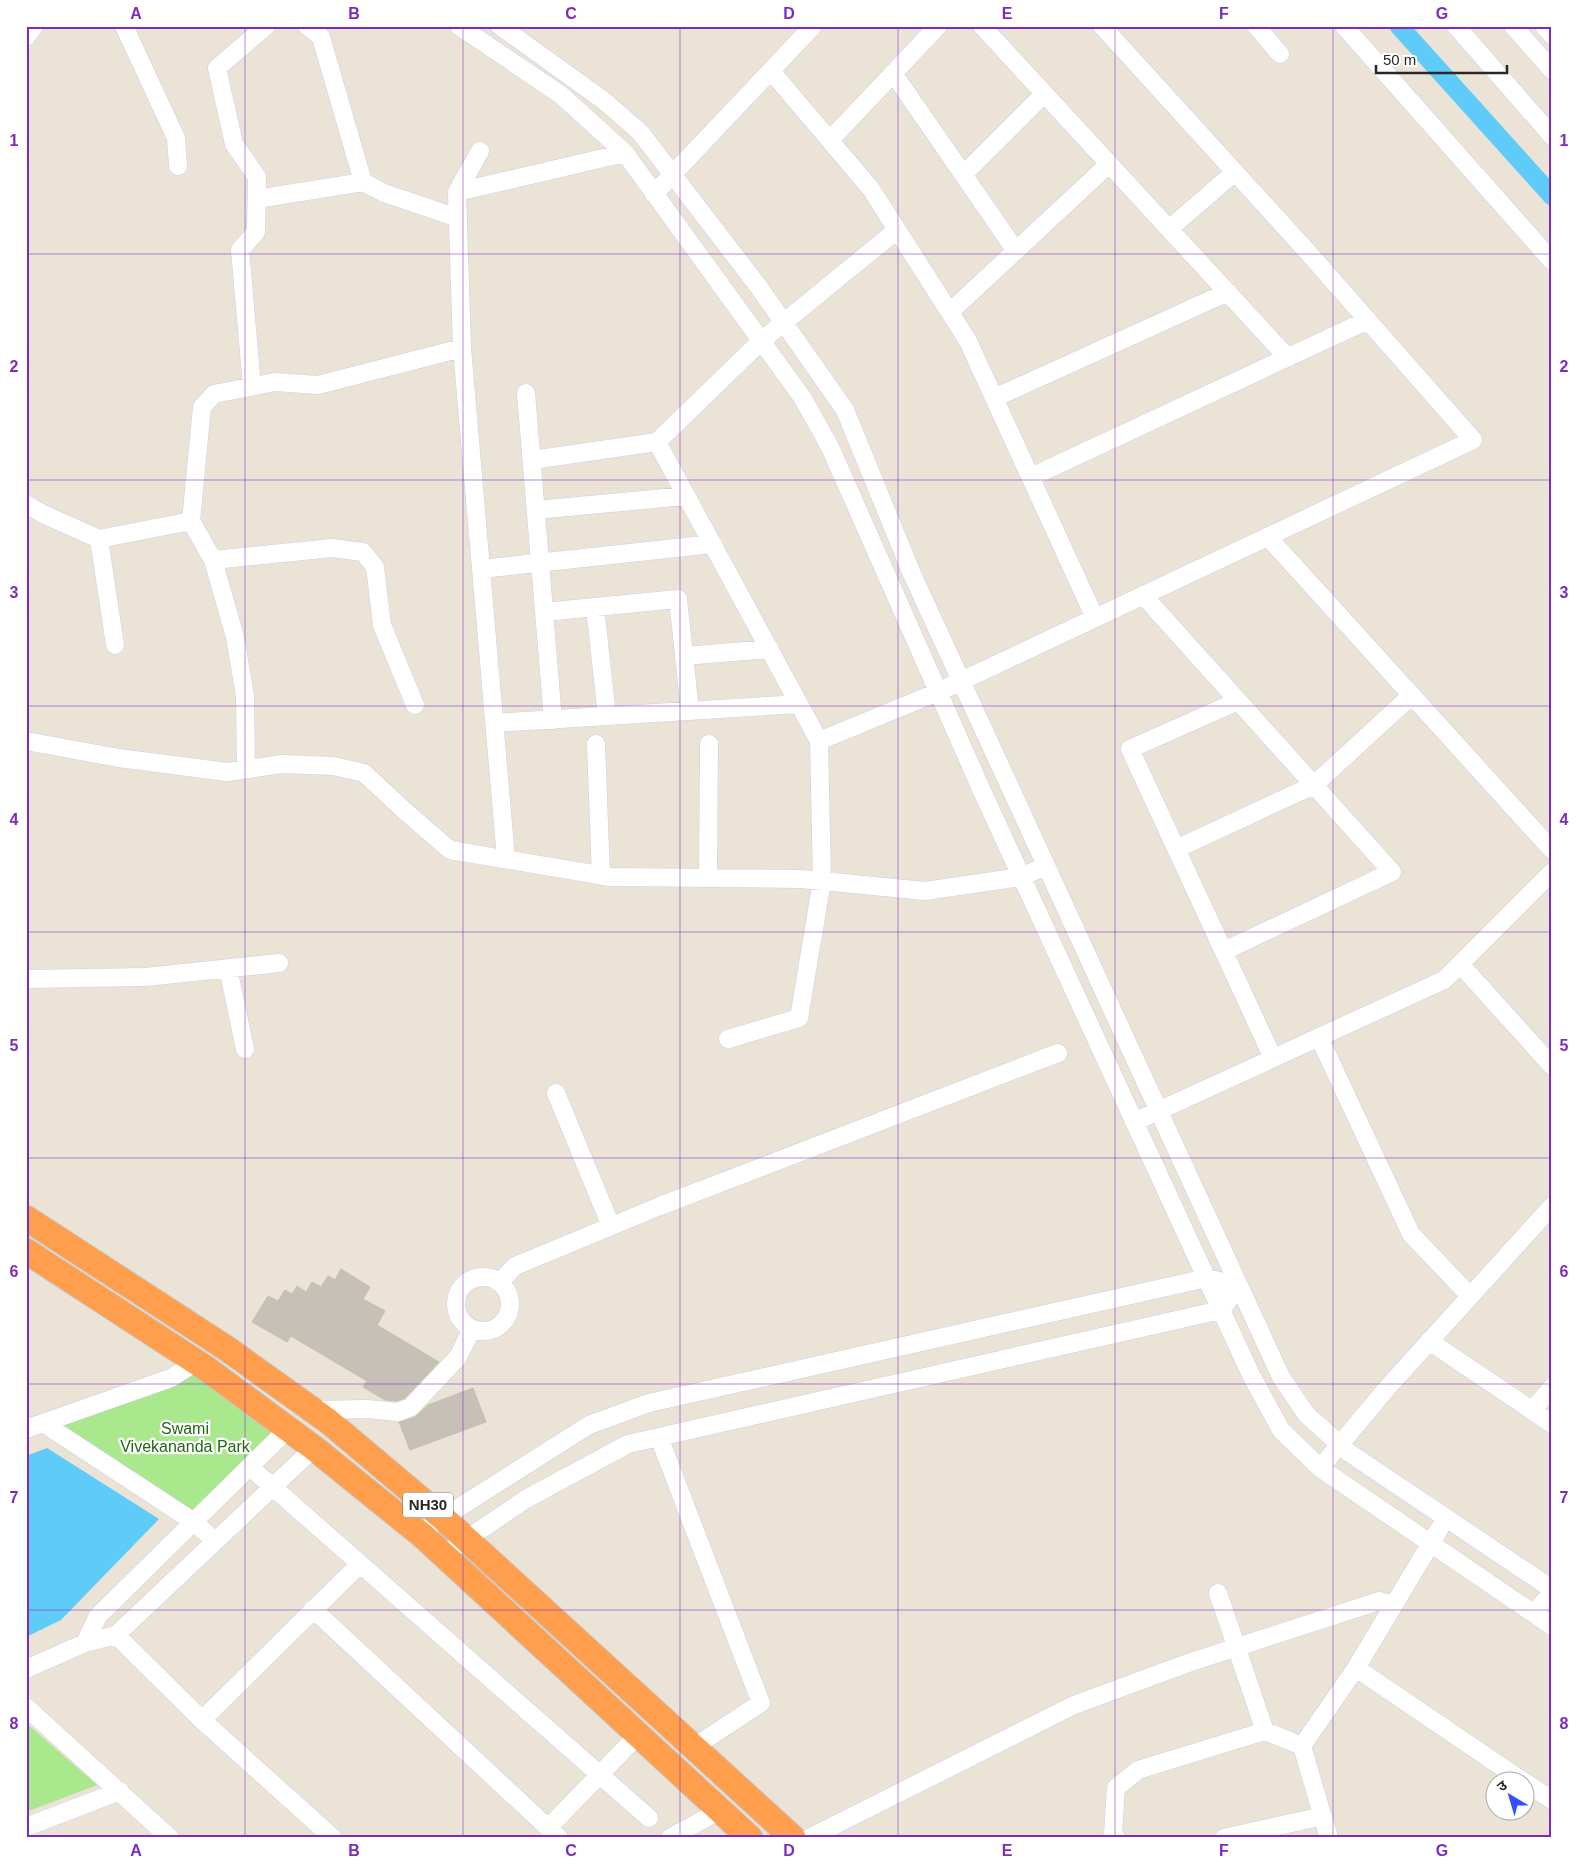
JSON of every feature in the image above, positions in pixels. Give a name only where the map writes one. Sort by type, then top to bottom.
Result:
[{"type":"highway","name":"NH30","points":[[26,1218],[226,1348],[313,1410],[444,1518],[793,1838]]},
{"type":"highway","name":"NH30","points":[[26,1251],[196,1362],[289,1428],[420,1533],[750,1838]]},
{"type":"street","points":[[26,37],[34,26]]},
{"type":"street","points":[[124,26],[176,138],[178,166]]},
{"type":"street","points":[[307,26],[321,37],[363,182]]},
{"type":"street","points":[[458,26],[561,96],[625,153],[802,397],[830,447],[1021,876],[1251,1375],[1280,1430],[1320,1468],[1552,1626]]},
{"type":"street","points":[[500,26],[603,100],[640,132],[784,323],[845,410],[912,574],[1281,1377],[1306,1414],[1348,1452],[1552,1591],[1534,1613]]},
{"type":"street","points":[[654,194],[814,26]]},
{"type":"street","points":[[830,140],[938,26]]},
{"type":"street","points":[[982,26],[1288,358]]},
{"type":"street","points":[[819,741],[938,692],[1473,440],[1368,320],[1102,26]]},
{"type":"street","points":[[1256,26],[1280,54]]},
{"type":"street","points":[[1344,26],[1552,261]]},
{"type":"street","points":[[1456,26],[1552,136]]},
{"type":"street","points":[[1513,26],[1552,70]]},
{"type":"street","points":[[1544,26],[1552,35]]},
{"type":"street","points":[[252,386],[240,250],[256,232],[258,177],[234,144],[217,68],[260,28]]},
{"type":"street","points":[[771,71],[871,189],[968,340],[1096,618]]},
{"type":"street","points":[[894,73],[1016,251]]},
{"type":"street","points":[[964,174],[1044,94]]},
{"type":"street","points":[[480,151],[457,192],[462,348],[506,859]]},
{"type":"street","points":[[457,192],[625,153]]},
{"type":"street","points":[[950,312],[1109,164]]},
{"type":"street","points":[[1169,229],[1235,172]]},
{"type":"street","points":[[257,199],[363,182],[384,193],[458,218]]},
{"type":"street","points":[[532,460],[657,442],[761,342],[897,230]]},
{"type":"street","points":[[994,398],[1228,292]]},
{"type":"street","points":[[1031,477],[1368,320]]},
{"type":"street","points":[[246,769],[245,696],[235,637],[213,560],[191,521],[202,407],[214,394],[275,382],[318,385],[462,348]]},
{"type":"street","points":[[526,393],[553,720]]},
{"type":"street","points":[[657,442],[819,741],[822,880],[800,1018],[728,1039]]},
{"type":"street","points":[[536,510],[686,496]]},
{"type":"street","points":[[26,504],[43,514],[99,539],[191,521]]},
{"type":"street","points":[[1268,537],[1549,843]]},
{"type":"street","points":[[99,539],[115,645]]},
{"type":"street","points":[[481,569],[540,561],[713,544]]},
{"type":"street","points":[[213,560],[332,548],[363,552],[375,567],[382,625],[415,705]]},
{"type":"street","points":[[1143,595],[1392,872],[1224,951]]},
{"type":"street","points":[[544,612],[678,599],[690,711]]},
{"type":"street","points":[[595,607],[607,716]]},
{"type":"street","points":[[684,656],[770,649]]},
{"type":"street","points":[[1176,849],[1314,785],[1412,695]]},
{"type":"street","points":[[1238,701],[1130,750],[1273,1058]]},
{"type":"street","points":[[494,723],[799,704]]},
{"type":"street","points":[[26,741],[119,758],[227,772],[282,764],[333,766],[364,772],[450,850],[601,876],[802,879],[925,891],[1021,876],[1046,866]]},
{"type":"street","points":[[596,744],[601,876]]},
{"type":"street","points":[[708,878],[709,744]]},
{"type":"street","points":[[1134,1122],[1444,980],[1552,872]]},
{"type":"street","points":[[26,978],[146,977],[279,963]]},
{"type":"street","points":[[1460,964],[1552,1066]]},
{"type":"street","points":[[228,968],[245,1049]]},
{"type":"street","points":[[1319,1037],[1411,1234],[1470,1296]]},
{"type":"street","points":[[499,1283],[515,1266],[611,1226],[1058,1053]]},
{"type":"street","points":[[556,1093],[611,1226]]},
{"type":"street","points":[[1320,1468],[1430,1341],[1552,1206]]},
{"type":"street","points":[[478,1278],[489,1278],[499,1283],[507,1291],[510,1301],[509,1313],[503,1322],[494,1329],[483,1331],[472,1329],[463,1322],[458,1313],[457,1302],[460,1291],[468,1283],[478,1278]]},
{"type":"street","points":[[420,1533],[589,1425],[649,1403],[1206,1278],[1239,1286]]},
{"type":"street","points":[[444,1555],[466,1538],[526,1499],[628,1444],[1222,1310],[1239,1286]]},
{"type":"street","points":[[313,1410],[367,1409],[398,1412],[411,1407],[458,1357],[472,1329]]},
{"type":"street","points":[[1430,1341],[1552,1424]]},
{"type":"street","points":[[34,1426],[171,1378],[196,1362]]},
{"type":"street","points":[[1532,1411],[1552,1386]]},
{"type":"street","points":[[34,1426],[194,1522],[215,1541]]},
{"type":"street","points":[[85,1643],[98,1616],[289,1428]]},
{"type":"street","points":[[659,1437],[761,1703],[694,1746]]},
{"type":"street","points":[[26,1669],[85,1643],[116,1635],[314,1448]]},
{"type":"street","points":[[250,1467],[649,1818]]},
{"type":"street","points":[[1302,1746],[1356,1668],[1446,1518]]},
{"type":"street","points":[[202,1720],[360,1564]]},
{"type":"street","points":[[1218,1593],[1265,1731]]},
{"type":"street","points":[[809,1838],[1074,1705],[1236,1647],[1379,1601],[1394,1604]]},
{"type":"street","points":[[313,1609],[553,1833],[600,1774],[638,1735]]},
{"type":"street","points":[[116,1635],[202,1720],[333,1838]]},
{"type":"street","points":[[1356,1668],[1510,1772]]},
{"type":"street","points":[[26,1707],[170,1838]]},
{"type":"street","points":[[1116,1838],[1113,1834],[1116,1788],[1138,1770],[1265,1731],[1302,1746]]},
{"type":"street","points":[[1302,1746],[1329,1838]]},
{"type":"street","points":[[1536,1789],[1552,1800]]},
{"type":"street","points":[[26,1827],[120,1791]]},
{"type":"street","points":[[670,1838],[720,1810]]},
{"type":"street","points":[[1224,1838],[1322,1816]]},
{"type":"green space","name":"Swami Vivekananda Park","points":[[196,1371],[278,1429],[193,1511],[59,1426]]},
{"type":"green space","points":[[26,1723],[97,1785],[26,1812]]},
{"type":"water","points":[[47,1448],[159,1519],[61,1620],[26,1637],[26,1456]]},
{"type":"building","points":[[341,1269],[370,1287],[363,1299],[385,1311],[377,1325],[439,1362],[405,1398],[397,1401],[385,1400],[363,1387],[367,1381],[291,1336],[287,1342],[252,1322],[268,1296],[278,1301],[285,1290],[292,1294],[297,1286],[306,1292],[312,1282],[321,1287],[328,1276],[335,1280]]},
{"type":"building","points":[[473,1388],[486,1422],[410,1450],[399,1422],[415,1417],[428,1405]]},
{"type":"waterway","points":[[1399,26],[1552,196]]}]
